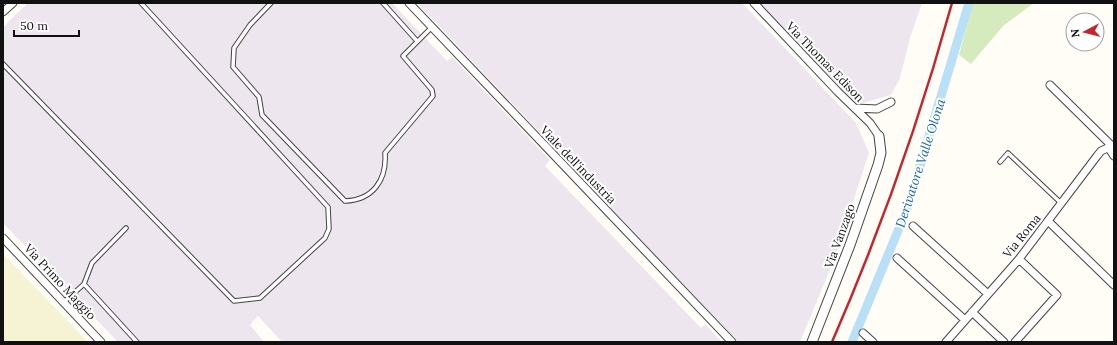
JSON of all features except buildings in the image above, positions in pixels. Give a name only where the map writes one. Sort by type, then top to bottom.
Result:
[{"type":"street","points":[[3,12],[13,3]]},
{"type":"street","name":"Viale dell'industria","points":[[409,3],[732,342]]},
{"type":"street","name":"Via Thomas Edison","points":[[754,3],[870,123],[879,136]]},
{"type":"street","points":[[1050,85],[1111,146],[1114,156]]},
{"type":"street","points":[[855,108],[877,109],[891,102]]},
{"type":"street","name":"Via Vanzago","points":[[812,342],[850,245],[878,165],[881,153],[879,136]]},
{"type":"street","name":"Via Roma","points":[[946,342],[1019,259],[1097,156],[1111,146]]},
{"type":"street","points":[[1048,221],[1114,285]]},
{"type":"street","points":[[913,226],[988,294]]},
{"type":"street","name":"Via Primo Maggio","points":[[3,238],[101,342]]},
{"type":"street","points":[[897,258],[965,320]]},
{"type":"street","points":[[1015,342],[1057,295],[1019,259]]},
{"type":"street","points":[[972,312],[1004,342]]},
{"type":"street","points":[[864,333],[873,342]]},
{"type":"lane","points":[[3,64],[234,301],[260,298],[325,238],[329,229],[328,207],[141,3]]},
{"type":"lane","points":[[271,3],[250,26],[234,48],[233,67],[259,97],[262,115],[345,201],[356,201],[370,193],[383,178],[386,165],[385,153],[433,96],[432,90],[403,56],[432,27]]},
{"type":"lane","points":[[383,3],[417,41]]},
{"type":"lane","points":[[1000,162],[1008,153],[1062,203]]},
{"type":"lane","points":[[64,302],[84,284],[92,262],[126,228]]},
{"type":"lane","points":[[84,284],[137,342]]},
{"type":"shaded area","points":[[28,3],[392,3],[447,61],[452,57],[550,160],[545,166],[701,328],[705,324],[722,342],[282,342],[258,316],[250,325],[264,342],[118,342],[3,223],[3,27]]},
{"type":"shaded area","points":[[417,3],[742,3],[856,123],[869,153],[834,260],[800,342],[738,342]]},
{"type":"shaded area","points":[[760,3],[922,3],[910,38],[900,78],[891,95],[856,105]]},
{"type":"shaded area","points":[[3,254],[88,342],[3,342]]},
{"type":"green space","points":[[973,3],[1034,3],[1003,26],[971,64],[959,55]]},
{"type":"waterway","name":"Derivatore Valle Olona","points":[[852,342],[907,209],[969,3]]},
{"type":"railway","points":[[832,342],[850,301],[898,175],[913,132],[952,3]]}]
